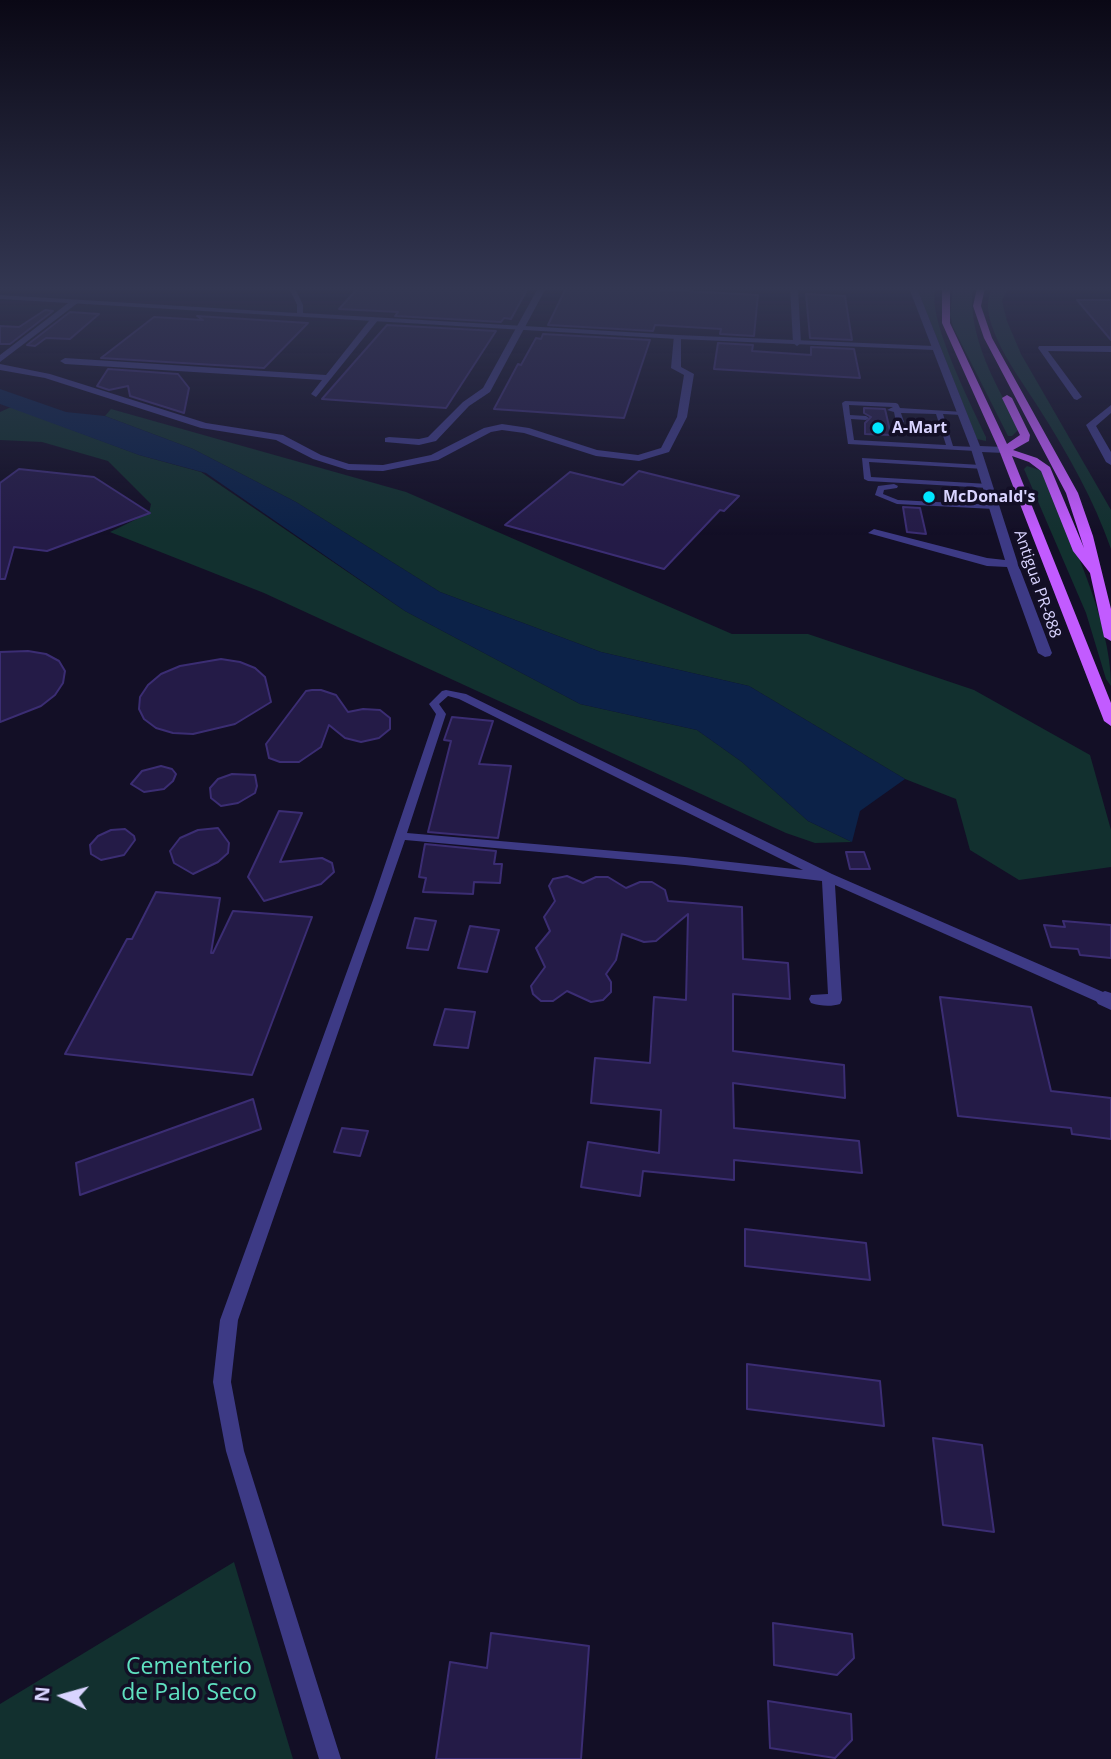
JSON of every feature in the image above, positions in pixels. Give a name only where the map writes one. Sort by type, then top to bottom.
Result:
[{"type":"main road","points":[[968,370],[1004,450],[1111,722]]},
{"type":"main road","points":[[993,370],[998,380]]},
{"type":"main road","points":[[1005,370],[1072,493],[1087,536],[1111,637]]},
{"type":"main road","points":[[1003,391],[1025,435],[1025,439],[1018,444],[1004,450]]},
{"type":"main road","points":[[1004,450],[1033,460],[1046,469],[1079,551],[1100,585]]},
{"type":"street","points":[[19,370],[47,376],[205,426],[279,437],[317,457],[348,467],[383,468],[434,458],[488,430],[502,427],[525,430],[596,453],[639,458],[665,450],[682,417],[690,374],[681,370]]},
{"type":"street","points":[[205,370],[327,378]]},
{"type":"street","points":[[316,394],[333,370]]},
{"type":"street","points":[[389,440],[419,442],[432,439],[466,404],[487,390],[498,370]]},
{"type":"street","name":"Antigua PR-888","points":[[943,370],[976,449],[1012,564],[1045,653]]},
{"type":"street","points":[[1058,370],[1077,397]]},
{"type":"street","points":[[1091,425],[1111,408]]},
{"type":"street","points":[[1091,425],[1111,426]]},
{"type":"street","points":[[1091,425],[1111,463]]},
{"type":"street","points":[[976,449],[1004,450]]},
{"type":"street","points":[[874,534],[987,562],[1012,564]]},
{"type":"lane","points":[[899,416],[896,405],[845,403],[851,442],[905,441],[976,449]]},
{"type":"lane","points":[[887,414],[899,416],[923,411],[961,413]]},
{"type":"lane","points":[[923,411],[927,423]]},
{"type":"lane","points":[[846,412],[865,413]]},
{"type":"lane","points":[[939,412],[950,447]]},
{"type":"lane","points":[[982,467],[865,460],[868,479],[988,486]]},
{"type":"lane","points":[[953,484],[937,488],[889,486],[881,488],[878,495],[897,502],[994,507]]},
{"type":"lane","points":[[330,1759],[235,1451],[222,1382],[229,1320],[441,714],[434,704],[446,693],[461,696],[828,877],[1109,1000]]},
{"type":"lane","points":[[400,836],[685,861],[828,877]]},
{"type":"lane","points":[[816,999],[835,1000],[828,877]]},
{"type":"green space","points":[[950,370],[956,370],[986,441],[977,439]]},
{"type":"green space","points":[[975,370],[990,370],[1020,428],[1012,436],[1008,436]]},
{"type":"green space","points":[[1015,370],[1030,370],[1111,510],[1111,549],[1088,495]]},
{"type":"green space","points":[[11,407],[139,455],[201,472],[405,611],[580,704],[697,730],[742,762],[808,821],[852,842],[815,843],[786,833],[264,593],[110,532],[149,513],[151,504],[108,461],[42,442],[0,440],[0,412]]},
{"type":"green space","points":[[111,409],[406,492],[732,634],[808,634],[974,690],[1090,755],[1111,830],[1111,867],[1019,880],[970,850],[956,799],[905,779],[749,686],[601,652],[440,592],[296,502],[193,449],[105,416]]},
{"type":"green space","points":[[1027,466],[1043,471],[1086,577],[1104,633],[1111,686],[1106,679],[1086,613],[1024,469]]},
{"type":"green space","name":"Cementerio de Palo Seco","points":[[234,1562],[293,1759],[0,1759],[0,1704]]},
{"type":"water","points":[[0,389],[66,412],[105,416],[193,449],[296,502],[440,592],[601,652],[749,686],[905,779],[860,811],[852,842],[808,821],[742,762],[697,730],[580,704],[405,611],[206,473],[139,455],[0,404]]},
{"type":"building","points":[[107,370],[123,370],[178,374],[189,388],[184,413],[130,396],[128,386],[109,390],[97,386]]},
{"type":"building","points":[[347,370],[471,370],[446,408],[322,399]]},
{"type":"building","points":[[515,370],[640,370],[624,418],[494,409]]},
{"type":"building","points":[[732,370],[858,370],[860,378]]},
{"type":"building","points":[[864,408],[885,409],[891,435],[865,434],[865,423],[871,417],[864,413]]},
{"type":"building","points":[[19,469],[94,477],[150,513],[47,551],[14,547],[5,579],[0,579],[0,483]]},
{"type":"building","points":[[639,471],[739,496],[724,511],[720,510],[664,569],[505,525],[570,472],[623,485]]},
{"type":"building","points":[[903,507],[920,508],[926,534],[907,532]]},
{"type":"building","points":[[28,651],[46,654],[59,661],[65,671],[63,683],[55,695],[41,706],[0,722],[0,652]]},
{"type":"building","points":[[221,659],[255,668],[265,677],[271,702],[235,724],[193,734],[173,733],[156,728],[144,719],[139,709],[140,697],[148,685],[161,674],[180,666]]},
{"type":"building","points":[[306,691],[336,695],[348,712],[380,710],[390,718],[390,729],[379,738],[361,742],[345,738],[329,725],[321,747],[299,762],[280,762],[269,758],[266,744]]},
{"type":"building","points":[[452,717],[493,721],[479,764],[511,766],[498,838],[428,832],[451,741],[444,740]]},
{"type":"building","points":[[161,766],[172,769],[176,774],[164,789],[144,792],[131,784],[142,771]]},
{"type":"building","points":[[232,774],[255,775],[255,793],[238,803],[221,806],[211,798],[210,788],[218,779]]},
{"type":"building","points":[[279,811],[302,813],[280,862],[322,858],[332,863],[334,872],[321,884],[264,901],[248,877]]},
{"type":"building","points":[[218,828],[229,843],[228,853],[218,862],[193,874],[174,863],[170,851],[180,838],[198,830]]},
{"type":"building","points":[[125,829],[135,840],[124,855],[101,860],[91,854],[90,845],[98,836],[111,830]]},
{"type":"building","points":[[425,844],[496,851],[494,864],[502,864],[500,883],[474,882],[473,894],[423,892],[426,878],[419,877]]},
{"type":"building","points":[[846,852],[864,852],[870,869],[850,869]]},
{"type":"building","points":[[567,876],[583,883],[596,877],[608,877],[626,888],[640,882],[652,882],[665,890],[668,901],[742,907],[743,959],[788,963],[790,999],[733,994],[733,1051],[844,1065],[845,1098],[733,1083],[734,1128],[859,1141],[862,1173],[734,1160],[734,1180],[643,1171],[640,1196],[581,1187],[588,1142],[659,1153],[661,1110],[591,1103],[595,1058],[650,1063],[654,997],[686,1000],[688,914],[656,941],[644,942],[622,934],[616,960],[606,974],[611,982],[611,992],[603,1000],[591,1002],[567,991],[553,1001],[541,1001],[533,994],[531,986],[545,967],[536,948],[550,931],[544,917],[555,901],[549,886],[553,879]]},
{"type":"building","points":[[156,892],[220,898],[211,953],[233,911],[312,917],[252,1075],[65,1054],[127,939],[132,939]]},
{"type":"building","points":[[415,918],[436,921],[428,950],[407,948]]},
{"type":"building","points":[[1063,921],[1111,925],[1111,958],[1080,955],[1078,949],[1051,947],[1044,925],[1065,927]]},
{"type":"building","points":[[470,926],[499,930],[487,972],[458,968]]},
{"type":"building","points":[[940,997],[1031,1007],[1051,1091],[1111,1098],[1111,1139],[1072,1134],[1071,1128],[958,1116]]},
{"type":"building","points":[[445,1009],[475,1012],[468,1048],[434,1045]]},
{"type":"building","points":[[253,1099],[261,1129],[80,1195],[76,1163]]},
{"type":"building","points":[[342,1128],[368,1131],[360,1156],[334,1152]]},
{"type":"building","points":[[745,1229],[866,1243],[870,1280],[745,1266]]},
{"type":"building","points":[[747,1364],[880,1381],[884,1426],[747,1409]]},
{"type":"building","points":[[933,1438],[982,1445],[994,1532],[943,1525]]},
{"type":"building","points":[[773,1623],[852,1634],[854,1658],[837,1675],[774,1665]]},
{"type":"building","points":[[491,1633],[589,1646],[581,1759],[436,1759],[450,1662],[487,1668]]},
{"type":"building","points":[[768,1701],[851,1714],[852,1740],[835,1758],[770,1748]]},
{"type":"place","name":"A-Mart","points":[[878,428]]},
{"type":"place","name":"McDonald's","points":[[929,497]]}]
